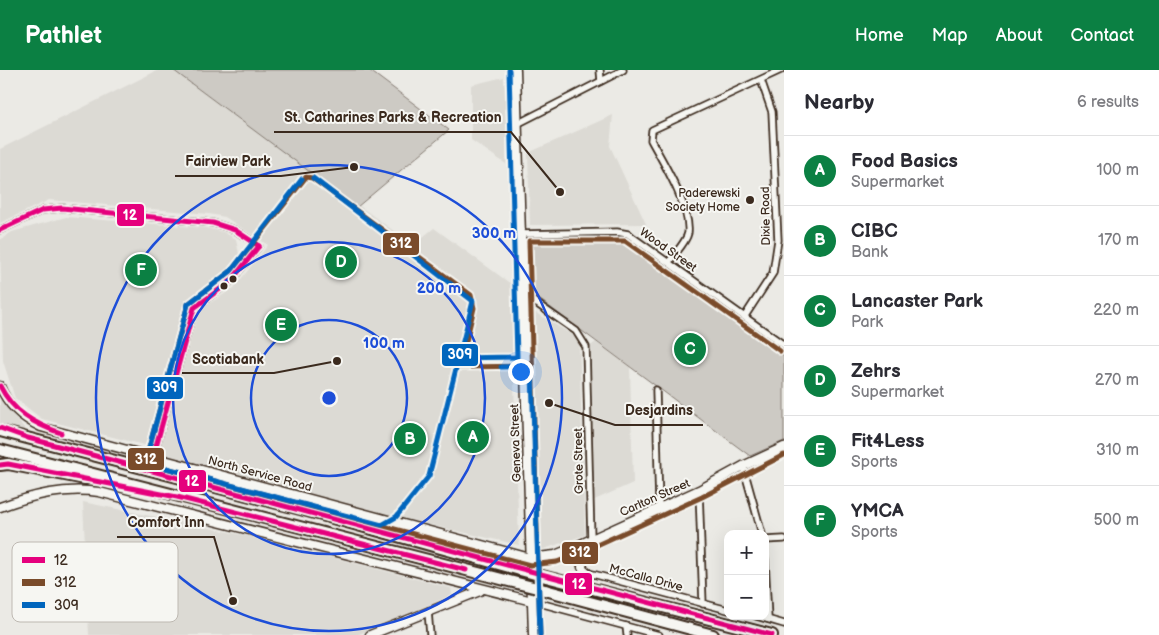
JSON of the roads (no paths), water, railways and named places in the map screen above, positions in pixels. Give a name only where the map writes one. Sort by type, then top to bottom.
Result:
[{"type":"highway","points":[[0,430],[300,509],[520,570],[772,635]]},
{"type":"highway","points":[[0,450],[713,635]]},
{"type":"highway","points":[[0,465],[8,464],[177,497]]},
{"type":"highway","points":[[694,630],[704,635]]},
{"type":"street","name":"Geneva Street","points":[[516,70],[533,635]]},
{"type":"street","points":[[600,70],[601,81]]},
{"type":"street","points":[[517,124],[623,70]]},
{"type":"street","points":[[669,262],[688,235],[688,224],[681,202],[652,140],[652,130],[781,70]]},
{"type":"street","name":"Dixie Road","points":[[745,316],[773,273],[778,240],[772,112],[761,80]]},
{"type":"street","points":[[0,230],[43,210],[70,208],[213,223],[235,230],[259,246],[231,281],[194,308],[153,457]]},
{"type":"street","name":"Wood Street","points":[[521,234],[617,232],[628,234],[784,345]]},
{"type":"street","name":"Grote Street","points":[[523,294],[576,331],[586,347],[591,539]]},
{"type":"street","name":"North Service Road","points":[[0,386],[15,410],[26,420],[41,427],[530,558]]},
{"type":"street","points":[[656,390],[659,508]]},
{"type":"street","name":"Carlton Street","points":[[530,558],[555,555],[572,548],[699,490],[743,466],[784,447]]},
{"type":"street","points":[[743,466],[761,530]]},
{"type":"street","points":[[699,490],[703,604]]},
{"type":"street","points":[[0,507],[41,494],[60,491],[99,492],[482,590],[532,601],[659,635]]},
{"type":"street","points":[[0,511],[41,494]]},
{"type":"street","points":[[582,567],[586,549],[591,539]]},
{"type":"street","points":[[769,540],[784,539]]},
{"type":"street","points":[[572,548],[582,567]]},
{"type":"street","name":"McCalla Drive","points":[[582,567],[589,573],[724,609]]},
{"type":"street","points":[[371,635],[482,590]]},
{"type":"street","points":[[428,611],[430,635]]},
{"type":"street","points":[[769,619],[784,624]]},
{"type":"street","points":[[626,626],[627,635]]},
{"type":"place","name":"Fairview Park","points":[[354,167]]},
{"type":"place","name":"St. Catharines Parks & Recreation","points":[[560,192]]},
{"type":"place","name":"Paderewski Society Home","points":[[750,200]]},
{"type":"place","name":"Zehrs","points":[[341,262]]},
{"type":"place","name":"YMCA","points":[[141,270]]},
{"type":"place","name":"Fit4Less","points":[[281,325]]},
{"type":"place","name":"Lancaster Park","points":[[690,349]]},
{"type":"place","name":"Scotiabank","points":[[337,361]]},
{"type":"place","name":"Desjardins","points":[[549,403]]},
{"type":"place","name":"Food Basics","points":[[473,437]]},
{"type":"place","name":"CIBC","points":[[410,439]]},
{"type":"place","name":"Comfort Inn","points":[[233,601]]}]
